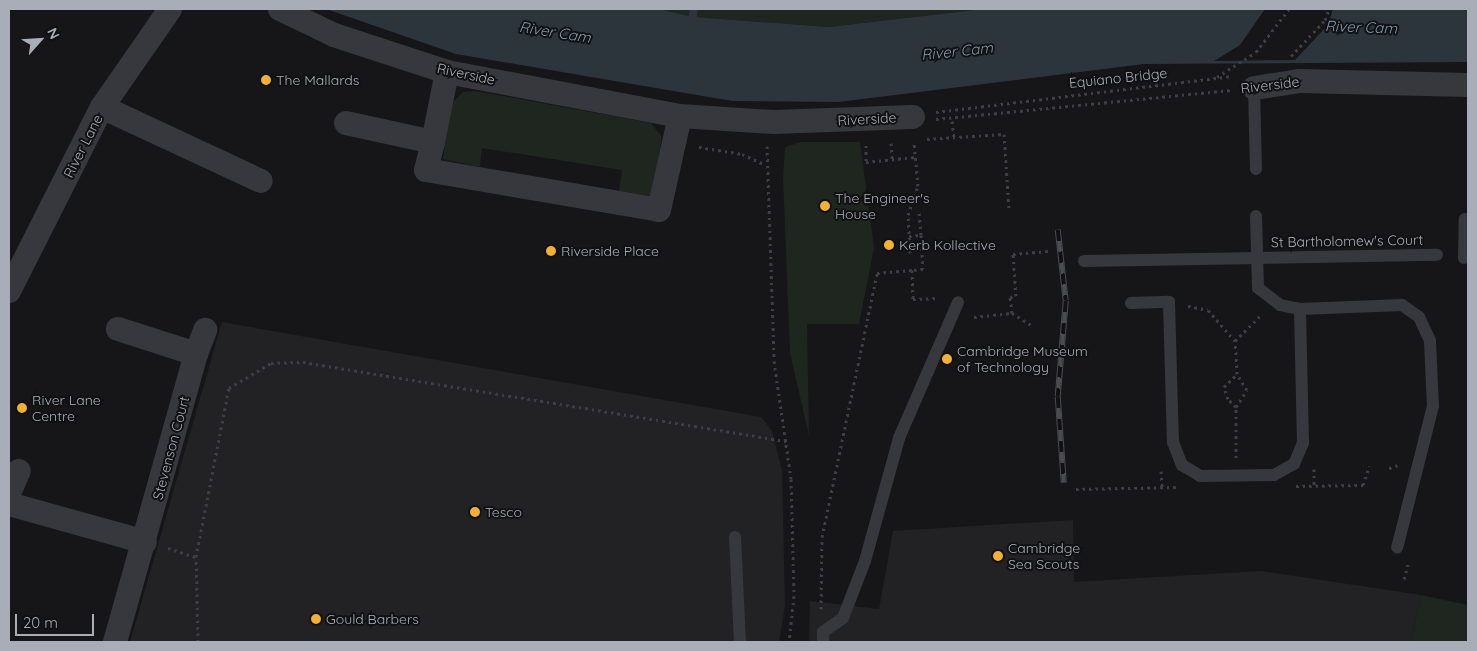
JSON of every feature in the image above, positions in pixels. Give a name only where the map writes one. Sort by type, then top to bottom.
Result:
[{"type":"street","name":"River Lane","points":[[9,291],[102,107],[170,9]]},
{"type":"street","name":"Riverside","points":[[280,9],[334,36],[447,72],[680,116],[774,122],[913,117]]},
{"type":"street","points":[[447,72],[426,170],[659,210],[680,116]]},
{"type":"street","name":"Riverside","points":[[1248,82],[1300,80],[1468,85]]},
{"type":"street","points":[[102,107],[261,181]]},
{"type":"street","points":[[346,123],[433,142]]},
{"type":"street","points":[[118,329],[196,354]]},
{"type":"street","name":"Stevenson Court","points":[[115,642],[145,542],[196,354],[205,330]]},
{"type":"street","points":[[9,493],[19,471]]},
{"type":"street","points":[[9,504],[145,542]]},
{"type":"lane","points":[[1248,82],[1256,169]]},
{"type":"lane","name":"St Bartholomew's Court","points":[[1256,216],[1258,288],[1280,305],[1300,309],[1402,305],[1420,317],[1430,340],[1430,422],[1397,548]]},
{"type":"lane","points":[[1464,258],[1465,219]]},
{"type":"lane","name":"St Bartholomew's Court","points":[[1084,261],[1437,255]]},
{"type":"lane","points":[[823,637],[843,618],[865,561],[899,438],[958,302]]},
{"type":"lane","points":[[1131,303],[1169,302],[1173,442],[1182,465],[1200,476],[1274,475],[1294,464],[1303,443],[1300,309]]},
{"type":"lane","points":[[734,537],[740,642]]},
{"type":"path","name":"Equiano Bridge","points":[[1215,79],[1256,52],[1289,9]]},
{"type":"path","points":[[1282,62],[1308,40],[1329,9]]},
{"type":"path","name":"Equiano Bridge","points":[[913,117],[1024,100],[1215,79],[1248,82]]},
{"type":"path","name":"Riverside","points":[[913,117],[952,120],[1248,82]]},
{"type":"path","points":[[952,120],[954,137]]},
{"type":"path","points":[[910,253],[908,215],[918,186],[914,140],[1004,134],[1009,210]]},
{"type":"path","points":[[882,143],[900,141]]},
{"type":"path","points":[[890,142],[892,159]]},
{"type":"path","points":[[675,143],[742,154],[766,165],[773,206],[774,361],[789,442],[794,596],[789,642]]},
{"type":"path","points":[[872,144],[864,145],[866,162],[915,157]]},
{"type":"path","points":[[823,637],[819,580],[822,538],[877,273],[923,269],[919,212]]},
{"type":"path","points":[[909,236],[921,235]]},
{"type":"path","points":[[1012,314],[1010,297],[1016,296],[1013,254],[1048,251]]},
{"type":"path","points":[[912,270],[913,299]]},
{"type":"path","points":[[1208,310],[1235,341],[1236,374],[1247,390],[1236,407],[1236,461]]},
{"type":"path","points":[[1235,341],[1264,313]]},
{"type":"path","points":[[951,318],[1012,314],[1034,327]]},
{"type":"path","points":[[198,642],[194,572],[229,388],[271,362],[303,362],[789,442]]},
{"type":"path","points":[[1236,374],[1224,387],[1228,400],[1236,407]]},
{"type":"path","points":[[1314,457],[1314,486]]},
{"type":"path","points":[[1389,468],[1405,463]]},
{"type":"path","points":[[1404,579],[1409,560]]},
{"type":"shaded area","points":[[658,9],[983,9],[829,27],[694,17]]},
{"type":"shaded area","points":[[475,91],[651,123],[661,136],[652,196],[619,191],[622,170],[482,148],[480,167],[443,159],[450,105],[463,92]]},
{"type":"shaded area","points":[[801,142],[860,142],[874,248],[859,324],[807,324],[809,436],[790,353],[783,177],[785,147]]},
{"type":"shaded area","name":"Tesco","points":[[222,322],[761,417],[772,431],[782,470],[785,606],[779,642],[130,642]]},
{"type":"shaded area","points":[[1073,520],[1074,582],[1261,571],[1421,595],[1411,642],[809,642],[810,601],[879,609],[893,531]]},
{"type":"shaded area","points":[[1421,595],[1468,605],[1468,642],[1411,642]]},
{"type":"water","name":"River Cam","points":[[326,9],[658,9],[694,17],[829,27],[983,9],[1468,9],[1468,62],[1144,64],[838,102],[732,101],[456,54]]},
{"type":"pier","points":[[1265,9],[1333,9],[1328,25],[1295,60],[1214,61],[1240,45]]},
{"type":"waterway","points":[[691,27],[694,9]]},
{"type":"railway","points":[[1058,230],[1066,301],[1058,397],[1064,483]]},
{"type":"place","name":"The Mallards","points":[[266,80]]},
{"type":"place","name":"The Engineer's House","points":[[825,206]]},
{"type":"place","name":"Kerb Kollective","points":[[889,245]]},
{"type":"place","name":"Riverside Place","points":[[551,251]]},
{"type":"place","name":"Cambridge Museum of Technology","points":[[947,359]]},
{"type":"place","name":"River Lane Centre","points":[[22,408]]},
{"type":"place","name":"Tesco","points":[[475,512]]},
{"type":"place","name":"Cambridge Sea Scouts","points":[[998,556]]},
{"type":"place","name":"Gould Barbers","points":[[316,619]]}]
